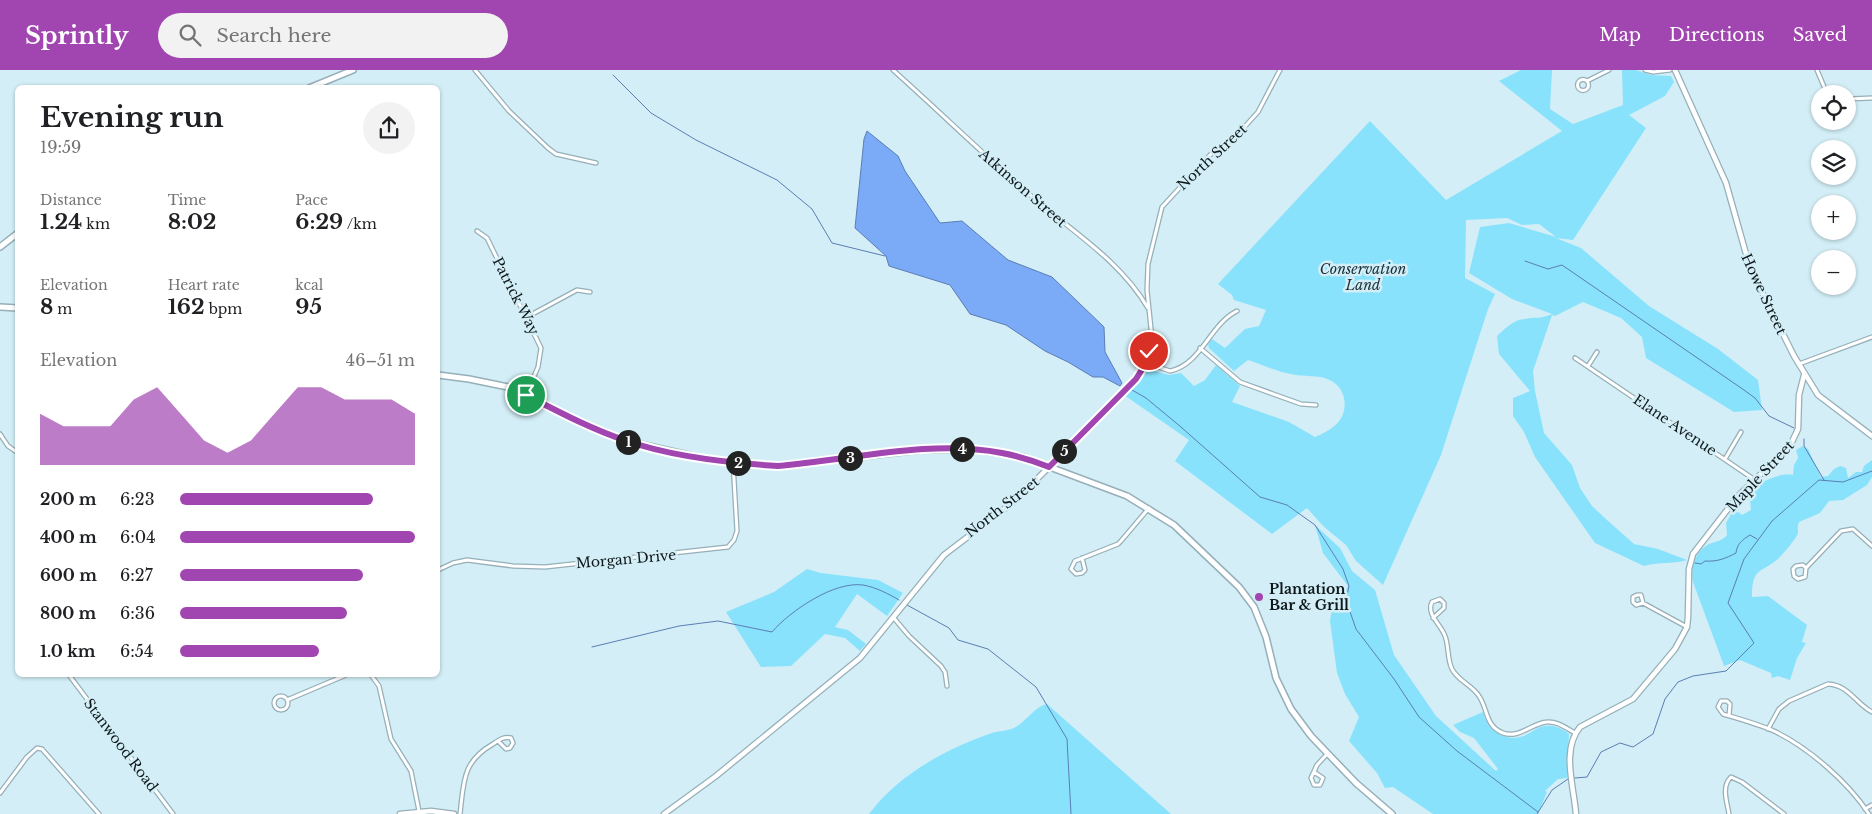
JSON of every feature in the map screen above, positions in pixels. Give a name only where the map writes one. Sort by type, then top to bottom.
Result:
[{"type":"main road","points":[[316,85],[353,70]]},
{"type":"main road","points":[[0,247],[15,235]]},
{"type":"main road","points":[[0,307],[15,308]]},
{"type":"main road","points":[[440,376],[495,384],[526,395],[580,423],[646,447],[733,462],[778,466],[920,450],[965,449],[1003,453],[1049,467],[1127,496],[1149,508],[1198,546],[1247,597],[1260,622],[1276,678],[1291,709],[1311,736],[1359,786],[1392,814]]},
{"type":"street","points":[[475,70],[509,111],[548,148],[556,154],[596,164]]},
{"type":"street","name":"Atkinson Street","points":[[893,70],[1037,201],[1111,261],[1140,294],[1148,308]]},
{"type":"street","name":"North Street","points":[[665,814],[700,788],[850,666],[871,646],[892,617],[944,555],[1016,500],[1136,379],[1146,363],[1153,334],[1148,308],[1148,264],[1162,207],[1210,155],[1240,132],[1258,112],[1272,91],[1280,70]]},
{"type":"street","points":[[1586,81],[1609,70]]},
{"type":"street","points":[[1645,70],[1653,72],[1670,70]]},
{"type":"street","name":"Howe Street","points":[[1675,70],[1726,183],[1750,268],[1798,364],[1824,401],[1872,436]]},
{"type":"street","points":[[1817,70],[1823,85]]},
{"type":"street","points":[[1856,99],[1872,98]]},
{"type":"street","name":"Patrick Way","points":[[477,231],[487,238],[527,316],[541,348],[538,367],[526,395]]},
{"type":"street","points":[[527,316],[577,290],[590,292]]},
{"type":"street","points":[[1146,363],[1162,370],[1177,370],[1186,365],[1226,316],[1237,310]]},
{"type":"street","points":[[1798,364],[1872,337]]},
{"type":"street","points":[[1200,348],[1240,382],[1300,404],[1316,404]]},
{"type":"street","points":[[1588,366],[1597,352]]},
{"type":"street","name":"Elane Avenue","points":[[1575,358],[1755,480]]},
{"type":"street","name":"Maple Street","points":[[1575,733],[1580,727],[1627,703],[1642,691],[1673,653],[1686,627],[1690,600],[1688,569],[1693,554],[1738,496],[1781,456],[1795,438],[1800,419],[1800,384],[1804,375]]},
{"type":"street","points":[[1724,459],[1741,432]]},
{"type":"street","points":[[0,434],[8,446],[15,451]]},
{"type":"street","name":"Morgan Drive","points":[[440,569],[453,563],[467,560],[513,566],[545,566],[728,547],[734,540],[737,531],[733,462]]},
{"type":"street","points":[[1082,558],[1084,571],[1074,574],[1071,569],[1072,564],[1082,558],[1121,541],[1149,508]]},
{"type":"street","points":[[1806,568],[1803,565],[1796,566],[1793,572],[1794,576],[1803,578],[1806,575],[1806,568],[1841,531],[1853,529],[1872,546]]},
{"type":"street","points":[[1433,618],[1444,608],[1443,602],[1440,599],[1434,600],[1431,604],[1433,618],[1446,638],[1453,671],[1479,695],[1488,721],[1495,728],[1504,733],[1514,734],[1548,722],[1562,725],[1575,733],[1570,769],[1576,814]]},
{"type":"street","points":[[1643,603],[1686,627]]},
{"type":"street","points":[[892,617],[941,666],[945,672],[947,686]]},
{"type":"street","name":"Stanwood Road","points":[[70,677],[172,814]]},
{"type":"street","points":[[287,700],[341,677]]},
{"type":"street","points":[[372,677],[379,686],[391,739],[412,771],[419,811]]},
{"type":"street","points":[[1768,729],[1783,705],[1828,684],[1838,686],[1850,692],[1872,712]]},
{"type":"street","points":[[278,697],[284,697],[287,700],[287,704],[282,709],[275,706],[274,702],[278,697]]},
{"type":"street","points":[[1729,716],[1731,705],[1727,701],[1723,701],[1718,705],[1719,710],[1729,716],[1768,729],[1794,743],[1811,756],[1853,791],[1869,814]]},
{"type":"street","points":[[460,814],[464,779],[470,763],[481,751],[498,741],[507,737],[513,743],[510,748],[506,749],[498,741]]},
{"type":"street","points":[[0,793],[30,753],[40,748],[51,757],[99,814]]},
{"type":"street","points":[[1314,772],[1323,778],[1320,785],[1316,786],[1311,782],[1314,772],[1317,765],[1328,753]]},
{"type":"street","points":[[1729,814],[1725,790],[1728,780],[1732,777],[1742,782],[1784,814]]},
{"type":"street","points":[[1866,809],[1872,805]]},
{"type":"street","points":[[400,814],[419,811],[454,814]]},
{"type":"green space","name":"Conservation Land","points":[[1521,70],[1552,70],[1550,109],[1573,124],[1623,105],[1622,70],[1636,70],[1651,75],[1671,76],[1674,82],[1665,96],[1629,115],[1646,128],[1573,240],[1556,238],[1581,248],[1649,306],[1718,349],[1758,380],[1762,410],[1734,412],[1646,358],[1642,337],[1621,318],[1583,302],[1555,316],[1552,315],[1533,371],[1535,391],[1544,433],[1572,465],[1580,488],[1592,506],[1634,544],[1658,549],[1687,560],[1644,566],[1595,543],[1535,457],[1524,432],[1513,416],[1513,398],[1530,391],[1499,354],[1497,336],[1509,325],[1516,321],[1552,314],[1512,299],[1469,273],[1480,227],[1509,223],[1556,237],[1539,224],[1522,225],[1507,218],[1466,220],[1465,278],[1495,294],[1488,309],[1441,455],[1383,585],[1356,561],[1346,545],[1323,526],[1307,508],[1272,534],[1175,461],[1189,440],[1124,395],[1147,369],[1169,375],[1181,373],[1194,386],[1205,380],[1216,365],[1240,386],[1232,402],[1289,422],[1315,437],[1328,431],[1338,423],[1344,412],[1345,405],[1342,392],[1333,382],[1320,377],[1284,373],[1248,360],[1234,371],[1209,348],[1208,344],[1212,339],[1225,348],[1245,329],[1259,326],[1266,310],[1234,300],[1232,295],[1218,284],[1370,121],[1446,200],[1562,131],[1499,81]]},
{"type":"green space","points":[[1803,446],[1808,449],[1821,477],[1828,476],[1834,469],[1840,466],[1846,468],[1848,478],[1856,472],[1862,472],[1864,466],[1872,460],[1872,477],[1867,485],[1843,500],[1829,501],[1820,513],[1799,522],[1798,533],[1792,542],[1779,558],[1756,575],[1752,587],[1752,597],[1768,596],[1807,625],[1802,642],[1806,643],[1797,658],[1790,680],[1778,676],[1772,678],[1771,673],[1740,660],[1724,666],[1693,582],[1692,570],[1697,554],[1704,547],[1721,540],[1727,535],[1726,523],[1731,514],[1738,512],[1742,515],[1751,510],[1750,499],[1745,500],[1753,489],[1773,478],[1793,475],[1794,465],[1798,458],[1796,450]]},
{"type":"green space","points":[[1315,525],[1340,548],[1352,571],[1375,590],[1394,655],[1436,716],[1496,771],[1498,769],[1474,738],[1460,732],[1453,725],[1483,712],[1494,730],[1499,734],[1512,738],[1526,735],[1544,726],[1559,728],[1569,734],[1567,778],[1558,779],[1545,791],[1547,792],[1538,814],[1433,814],[1393,787],[1385,788],[1377,773],[1349,741],[1359,717],[1345,694],[1337,673],[1330,621],[1332,607],[1348,586],[1323,553]]},
{"type":"green space","points":[[807,569],[821,573],[878,580],[903,593],[887,616],[857,594],[835,627],[848,630],[866,644],[860,651],[845,638],[825,634],[791,666],[761,667],[726,612],[774,592]]},
{"type":"green space","points":[[1047,704],[1171,814],[869,814],[894,787],[924,764],[975,739],[1014,728],[1038,708]]},
{"type":"shaded area","points":[[867,131],[898,156],[905,171],[940,223],[962,221],[1008,260],[1052,277],[1104,327],[1105,352],[1122,383],[1120,386],[1103,377],[1093,377],[1045,351],[1006,325],[970,314],[950,285],[889,266],[886,256],[855,228],[864,139]]},
{"type":"waterway","points":[[613,75],[651,113],[696,140],[777,180],[812,209],[832,243],[885,256]]},
{"type":"waterway","points":[[1525,261],[1548,269],[1562,265],[1755,398],[1769,416],[1794,428]]},
{"type":"waterway","points":[[1132,390],[1146,398],[1181,427],[1260,497],[1287,505],[1315,525],[1343,569],[1349,586],[1346,600],[1356,629],[1394,679],[1419,717],[1457,751],[1538,812]]},
{"type":"waterway","points":[[1804,439],[1804,446],[1824,480]]},
{"type":"waterway","points":[[1575,778],[1587,777],[1601,752],[1620,743],[1633,747],[1653,734],[1665,699],[1678,682],[1693,676],[1726,671],[1754,643],[1728,603],[1744,559],[1772,521],[1819,480],[1843,482],[1872,471]]},
{"type":"waterway","points":[[1695,563],[1701,564],[1705,561],[1718,560],[1736,553],[1740,542],[1750,535],[1757,539]]},
{"type":"waterway","points":[[592,647],[679,626],[718,621],[772,632],[790,615],[813,599],[839,588],[852,585],[872,587],[899,600]]},
{"type":"waterway","points":[[907,605],[949,628],[958,640],[988,649],[1036,687],[1067,739],[1071,814]]},
{"type":"waterway","points":[[1537,814],[1552,790],[1568,779]]},
{"type":"place","name":"Plantation Bar & Grill","points":[[1259,597]]},
{"type":"route","points":[[526,395],[580,423],[642,446],[706,459],[756,466],[797,465],[920,450],[972,449],[1023,457],[1049,467],[1136,379],[1146,363],[1149,351]]}]
